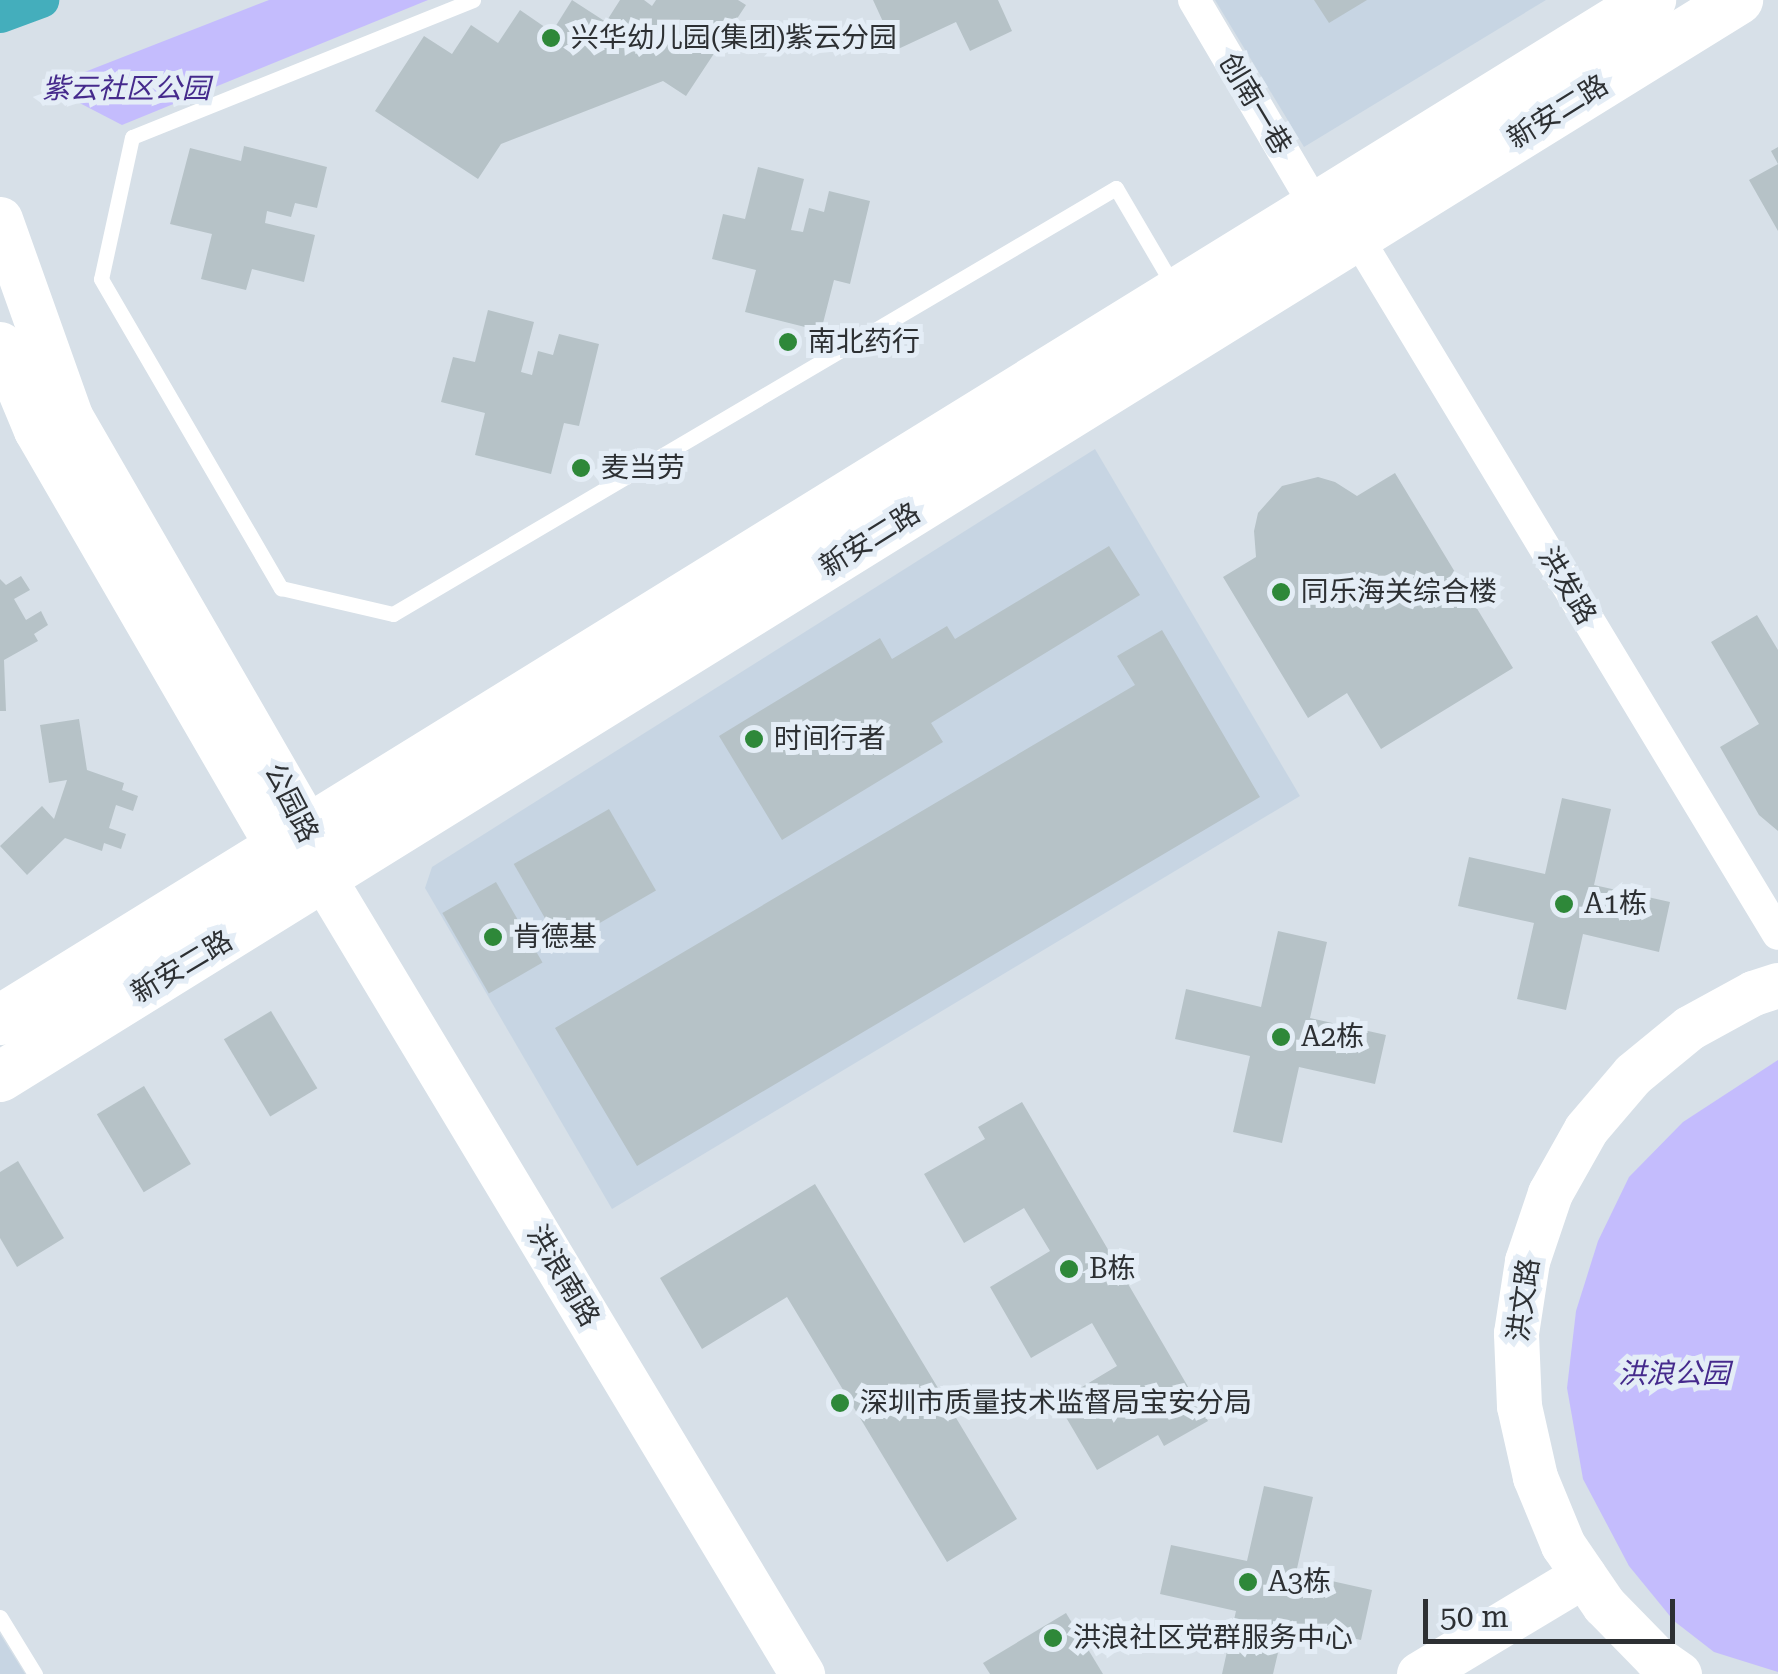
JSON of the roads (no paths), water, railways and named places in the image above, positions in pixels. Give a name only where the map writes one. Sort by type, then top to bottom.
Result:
[{"type":"main road","name":"新安二路","points":[[0,1020],[1651,0]]},
{"type":"main road","name":"新安二路","points":[[0,1077],[1738,0]]},
{"type":"main road","name":"公园路","points":[[0,219],[70,416],[294,839]]},
{"type":"main road","name":"公园路","points":[[0,344],[36,430],[294,839],[324,879]]},
{"type":"main road","name":"洪浪南路","points":[[324,879],[802,1674]]},
{"type":"main road","name":"洪文路","points":[[1679,1674],[1655,1657],[1604,1605],[1564,1545],[1535,1477],[1518,1406],[1516,1334],[1526,1261],[1550,1192],[1586,1130],[1633,1074],[1689,1028],[1778,985]]},
{"type":"main road","points":[[1419,1674],[1584,1575]]},
{"type":"street","name":"创南一巷","points":[[1194,0],[1316,208]]},
{"type":"street","name":"洪发路","points":[[1357,237],[1778,934]]},
{"type":"lane","points":[[473,0],[132,137],[101,279],[282,588],[393,614],[1116,188],[1178,293]]},
{"type":"lane","points":[[0,1618],[35,1674]]},
{"type":"waterway","points":[[0,15],[41,0]]},
{"type":"place","name":"兴华幼儿园(集团)紫云分园","points":[[551,38]]},
{"type":"place","name":"南北药行","points":[[788,342]]},
{"type":"place","name":"麦当劳","points":[[581,468]]},
{"type":"place","name":"同乐海关综合楼","points":[[1281,592]]},
{"type":"place","name":"时间行者","points":[[754,739]]},
{"type":"place","name":"A1栋","points":[[1564,904]]},
{"type":"place","name":"肯德基","points":[[493,937]]},
{"type":"place","name":"A2栋","points":[[1281,1037]]},
{"type":"place","name":"B栋","points":[[1069,1269]]},
{"type":"place","name":"深圳市质量技术监督局宝安分局","points":[[840,1403]]},
{"type":"place","name":"A3栋","points":[[1248,1582]]},
{"type":"place","name":"洪浪社区党群服务中心","points":[[1053,1638]]},
{"type":"park label","name":"紫云社区公园","points":[[126,89]]},
{"type":"park label","name":"洪浪公园","points":[[1674,1374]]}]
